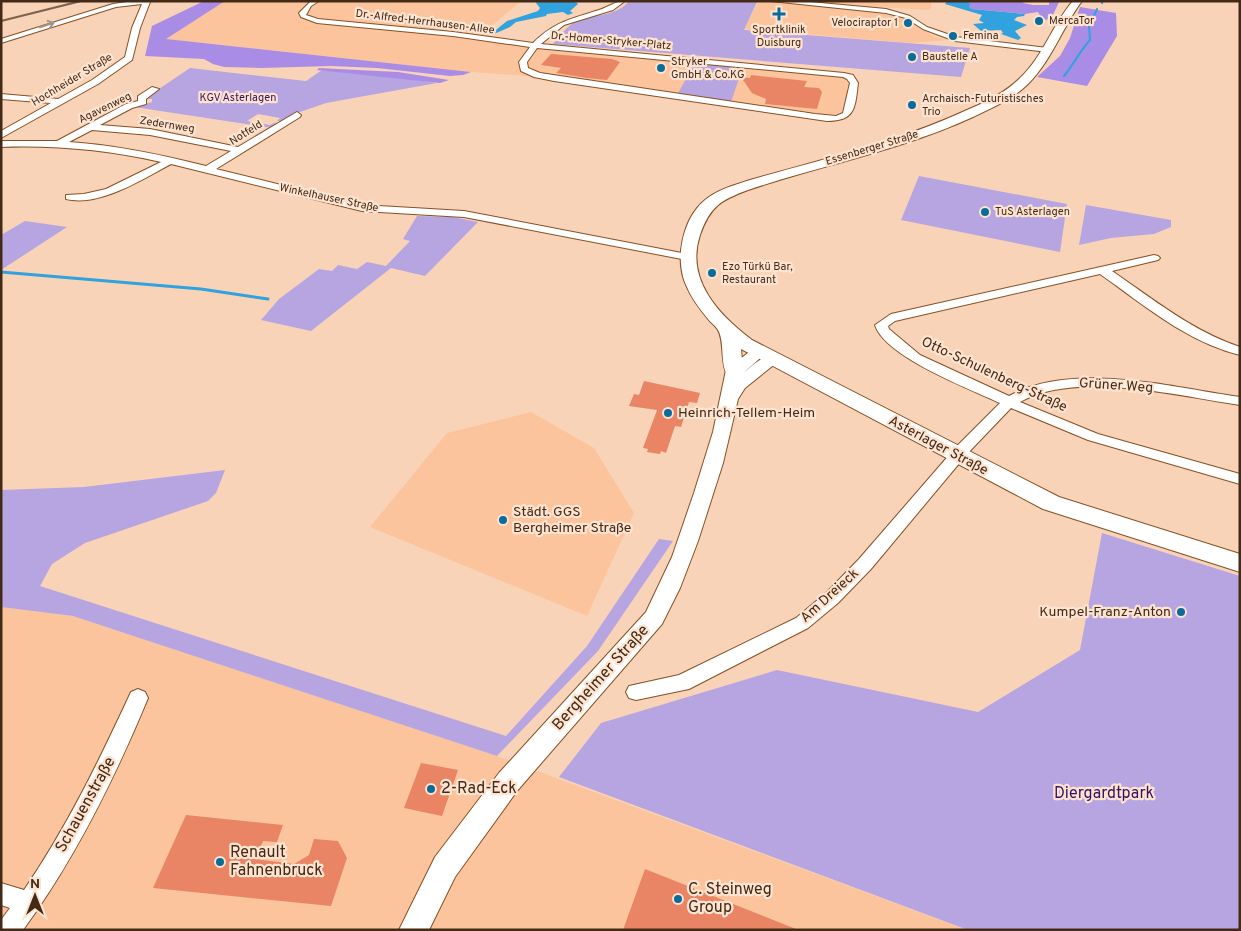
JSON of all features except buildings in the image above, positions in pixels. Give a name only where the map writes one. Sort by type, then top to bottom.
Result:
[{"type":"main road","name":"Essenberger Straße","points":[[687,257],[697,221],[705,207],[714,200],[761,182],[909,137],[956,120],[1011,92],[1024,80],[1047,52],[1058,28],[1076,1]]},
{"type":"main road","name":"Asterlager Straße","points":[[687,257],[690,275],[704,303],[727,331],[766,356],[1051,503],[1240,563]]},
{"type":"main road","points":[[727,331],[733,351],[733,383]]},
{"type":"street","name":"Dr.-Alfred-Herrhausen-Allee","points":[[316,1],[303,10],[303,16],[317,21],[459,35],[536,46]]},
{"type":"street","points":[[536,46],[560,24],[613,8],[622,1]]},
{"type":"street","points":[[774,1],[886,11],[908,17],[941,36],[1047,52]]},
{"type":"street","points":[[1,41],[115,5],[147,2]]},
{"type":"street","name":"Hochheider Straße","points":[[1,135],[95,82],[128,58],[136,28],[147,2]]},
{"type":"street","name":"Dr.-Homer-Stryker-Platz","points":[[536,46],[828,72],[849,77],[854,83],[849,113],[845,117],[815,118],[554,79],[528,72],[523,66],[523,62],[536,46]]},
{"type":"street","name":"Agavenweg","points":[[59,144],[129,106],[143,102],[141,98],[155,89]]},
{"type":"street","points":[[1,96],[61,102]]},
{"type":"street","name":"Notfeld","points":[[207,170],[297,115]]},
{"type":"street","name":"Zedernweg","points":[[90,127],[150,132],[240,150]]},
{"type":"street","name":"Winkelhauser Straße","points":[[1,144],[59,144],[114,149],[171,160],[362,208],[464,214],[687,257]]},
{"type":"street","points":[[70,197],[86,197],[132,182],[171,160]]},
{"type":"street","name":"Otto-Schulenberg-Straße","points":[[1154,258],[1104,271],[891,318],[881,325],[883,331],[915,358],[1009,402],[1092,437],[1240,480]]},
{"type":"street","points":[[1104,271],[1194,332],[1216,344],[1240,351]]},
{"type":"street","points":[[733,383],[766,356]]},
{"type":"street","name":"Bergheimer Straße","points":[[414,930],[445,866],[490,805],[508,782],[654,618],[668,592],[688,543],[711,470],[733,383],[739,384],[766,356]]},
{"type":"street","name":"Grüner Weg","points":[[956,455],[1009,402],[1029,391],[1048,386],[1078,382],[1114,383],[1240,401]]},
{"type":"street","name":"Am Dreieck","points":[[636,692],[682,683],[802,623],[832,598],[865,564],[956,455]]},
{"type":"street","name":"Schauenstraße","points":[[8,930],[30,903],[92,801],[113,758],[138,698]]},
{"type":"street","points":[[1,894],[30,903]]},
{"type":"shaded area","points":[[204,1],[225,1],[166,39],[471,72],[450,76],[377,68],[331,66],[224,67],[204,59],[145,56],[152,26]]},
{"type":"shaded area","points":[[225,1],[521,1],[482,34],[531,43],[839,76],[848,80],[849,84],[844,109],[838,114],[822,116],[560,78],[471,72],[165,39]]},
{"type":"shaded area","points":[[759,1],[932,1],[930,10],[880,7],[879,12],[904,19],[936,37],[947,40],[911,43],[744,29]]},
{"type":"shaded area","points":[[967,1],[1024,1],[1023,3],[1033,5],[1049,5],[1047,1],[1059,2],[1052,17],[1046,20],[1038,12],[1025,14],[972,9]]},
{"type":"shaded area","points":[[1080,7],[1116,13],[1117,36],[1087,86],[1037,77],[1060,56],[1070,38]]},
{"type":"shaded area","points":[[319,68],[398,72],[449,80],[440,83],[317,70]]},
{"type":"shaded area","name":"Städt. GGS Bergheimer Straße","points":[[531,412],[594,448],[634,513],[587,616],[370,527],[447,433]]},
{"type":"shaded area","points":[[1,607],[73,616],[497,756],[967,930],[1,930]]},
{"type":"green space","points":[[629,1],[757,2],[744,30],[970,48],[961,77],[553,44],[575,22],[611,13]]},
{"type":"green space","points":[[695,63],[743,67],[731,102],[677,95]]},
{"type":"green space","name":"KGV Asterlagen","points":[[190,68],[306,81],[322,70],[376,74],[437,83],[326,103],[300,112],[283,121],[277,121],[280,118],[258,114],[247,121],[270,125],[274,123],[280,124],[273,128],[134,107],[152,102],[152,99],[144,99]]},
{"type":"green space","name":"TuS Asterlagen","points":[[919,176],[1067,204],[1060,252],[901,220]]},
{"type":"green space","points":[[1086,205],[1171,220],[1171,227],[1154,234],[1111,238],[1079,245]]},
{"type":"green space","points":[[417,216],[453,217],[478,222],[425,276],[391,268],[311,331],[261,320],[279,299],[319,269],[332,271],[338,265],[357,269],[367,262],[386,266],[410,241],[403,239]]},
{"type":"green space","points":[[25,221],[67,227],[1,270],[1,235]]},
{"type":"green space","points":[[225,470],[216,493],[208,501],[85,543],[52,564],[40,586],[506,736],[587,646],[659,539],[673,541],[598,651],[497,756],[73,616],[1,607],[1,490],[84,487]]},
{"type":"green space","name":"Diergardtpark","points":[[1102,533],[1240,576],[1240,930],[968,930],[559,777],[601,723],[777,670],[978,712],[1080,650]]},
{"type":"water","points":[[537,1],[575,1],[578,4],[570,11],[573,13],[568,15],[563,12],[547,14],[546,16],[516,22],[510,27],[494,34],[492,33],[507,21],[538,11],[540,8],[536,3]]},
{"type":"water","points":[[947,1],[967,1],[972,9],[1025,14],[1014,20],[1027,25],[1015,31],[1021,38],[1018,40],[1001,34],[1003,33],[1001,30],[981,31],[973,24],[984,23],[979,20],[982,15],[945,4]]},
{"type":"waterway","points":[[1064,76],[1090,40],[1089,26],[1097,9]]},
{"type":"waterway","points":[[1,272],[201,289],[268,299]]},
{"type":"railway","points":[[1,21],[81,1]]},
{"type":"place","name":"Sportklinik Duisburg","points":[[779,14]]},
{"type":"place","name":"MercaTor","points":[[1039,21]]},
{"type":"place","name":"Velociraptor 1","points":[[908,23]]},
{"type":"place","name":"Femina","points":[[953,36]]},
{"type":"place","name":"Baustelle A","points":[[912,57]]},
{"type":"place","name":"Stryker GmbH & Co.KG","points":[[661,68]]},
{"type":"place","name":"Archaisch-Futuristisches Trio","points":[[912,105]]},
{"type":"place","name":"TuS Asterlagen","points":[[985,212]]},
{"type":"place","name":"Ezo Türkü Bar, Restaurant","points":[[712,273]]},
{"type":"place","name":"Heinrich-Tellem-Heim","points":[[668,413]]},
{"type":"place","name":"Städt. GGS Bergheimer Straße","points":[[503,520]]},
{"type":"place","name":"Kumpel-Franz-Anton","points":[[1181,612]]},
{"type":"place","name":"2-Rad-Eck","points":[[431,789]]},
{"type":"place","name":"Renault Fahnenbruck","points":[[220,862]]},
{"type":"place","name":"C. Steinweg Group","points":[[678,899]]}]
